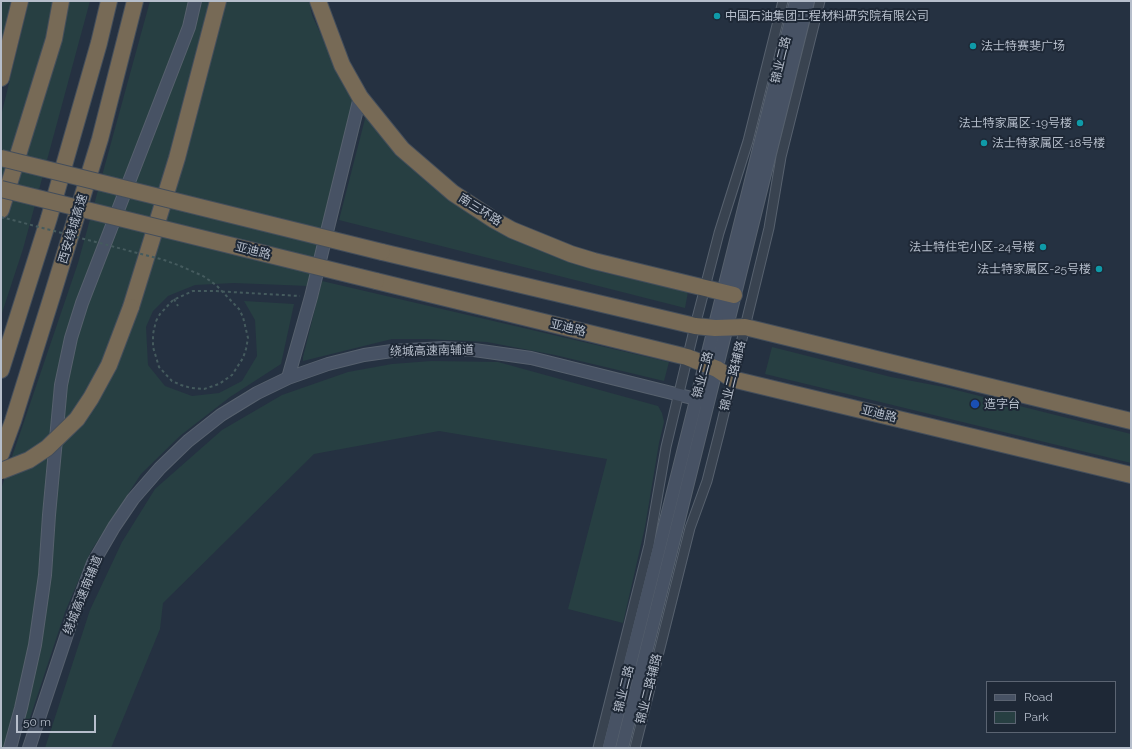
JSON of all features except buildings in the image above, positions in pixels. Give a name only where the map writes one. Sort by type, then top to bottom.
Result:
[{"type":"highway","points":[[1,78],[20,1]]},
{"type":"highway","points":[[1,210],[54,39],[61,1]]},
{"type":"highway","points":[[1,370],[49,218],[99,43],[109,1]]},
{"type":"highway","name":"西安绕城高速","points":[[1,454],[36,348],[100,139],[135,1]]},
{"type":"highway","points":[[1,471],[29,460],[47,448],[77,419],[91,398],[109,365],[130,307],[177,158],[218,1]]},
{"type":"highway","name":"南三环路","points":[[318,1],[342,65],[360,97],[402,149],[453,193],[494,220],[518,232],[586,259],[729,294]]},
{"type":"highway","points":[[6,158],[382,252],[695,326],[721,328],[745,327],[1131,421]]},
{"type":"highway","name":"亚迪路","points":[[1,189],[687,357],[711,367],[732,379],[1131,475]]},
{"type":"main road","points":[[10,748],[35,645],[45,575],[61,385],[71,338],[82,303],[189,27],[195,1]]},
{"type":"main road","name":"锦业二路","points":[[609,748],[721,328],[796,1]]},
{"type":"main road","name":"锦业二路","points":[[729,294],[808,1]]},
{"type":"main road","points":[[288,378],[310,297],[360,97]]},
{"type":"main road","name":"绕城高速南辅道","points":[[29,748],[72,619],[93,563],[114,526],[133,499],[166,462],[188,441],[221,415],[257,393],[288,378],[328,364],[364,355],[392,350],[444,348],[481,350],[531,358],[702,400]]},
{"type":"main road","name":"锦业二路","points":[[622,748],[702,400]]},
{"type":"street","points":[[598,748],[649,545],[666,447],[687,357],[719,232],[748,141],[783,1]]},
{"type":"street","name":"锦业二路辅路","points":[[635,748],[690,528],[707,481],[769,228],[781,157],[820,1]]},
{"type":"path","points":[[1,217],[171,262],[203,276],[216,285],[239,309],[243,317],[248,338],[246,349],[243,358],[232,375],[219,384],[204,389],[191,388],[172,381],[159,367],[153,346],[153,334],[156,322],[160,314],[174,299],[187,292],[198,290],[310,297]]},
{"type":"path","points":[[174,299],[178,306]]},
{"type":"green space","points":[[1,1],[15,1],[1,56]]},
{"type":"green space","points":[[29,1],[90,1],[23,249],[1,316],[1,116]]},
{"type":"green space","points":[[150,1],[309,1],[312,15],[339,74],[354,98],[308,286],[234,283],[195,285],[168,296],[153,311],[146,327],[148,365],[165,386],[192,396],[219,393],[242,381],[257,356],[255,320],[244,301],[294,304],[281,364],[230,397],[181,435],[141,474],[91,551],[65,612],[27,727],[12,727],[5,748],[1,748],[1,489],[78,263]]},
{"type":"green space","points":[[366,115],[510,236],[553,256],[601,272],[688,292],[685,308],[339,220]]},
{"type":"green space","points":[[322,281],[669,362],[664,381],[555,355],[487,342],[427,339],[392,339],[303,361]]},
{"type":"green space","points":[[772,347],[891,377],[944,387],[1131,434],[1131,463],[765,374]]},
{"type":"green space","points":[[431,361],[498,362],[658,406],[662,413],[664,422],[645,527],[623,623],[568,609],[607,459],[439,431],[314,454],[163,603],[160,629],[111,748],[45,748],[90,610],[122,542],[155,489],[222,430],[282,395],[348,372],[392,364]]},
{"type":"place","name":"中国石油集团工程材料研究院有限公司","points":[[717,16]]},
{"type":"place","name":"法士特赛斐广场","points":[[973,46]]},
{"type":"place","name":"法士特家属区-19号楼","points":[[1080,123]]},
{"type":"place","name":"法士特家属区-18号楼","points":[[984,143]]},
{"type":"place","name":"法士特住宅小区-24号楼","points":[[1043,247]]},
{"type":"place","name":"法士特家属区-25号楼","points":[[1099,269]]},
{"type":"place","name":"造字台","points":[[975,404]]}]
